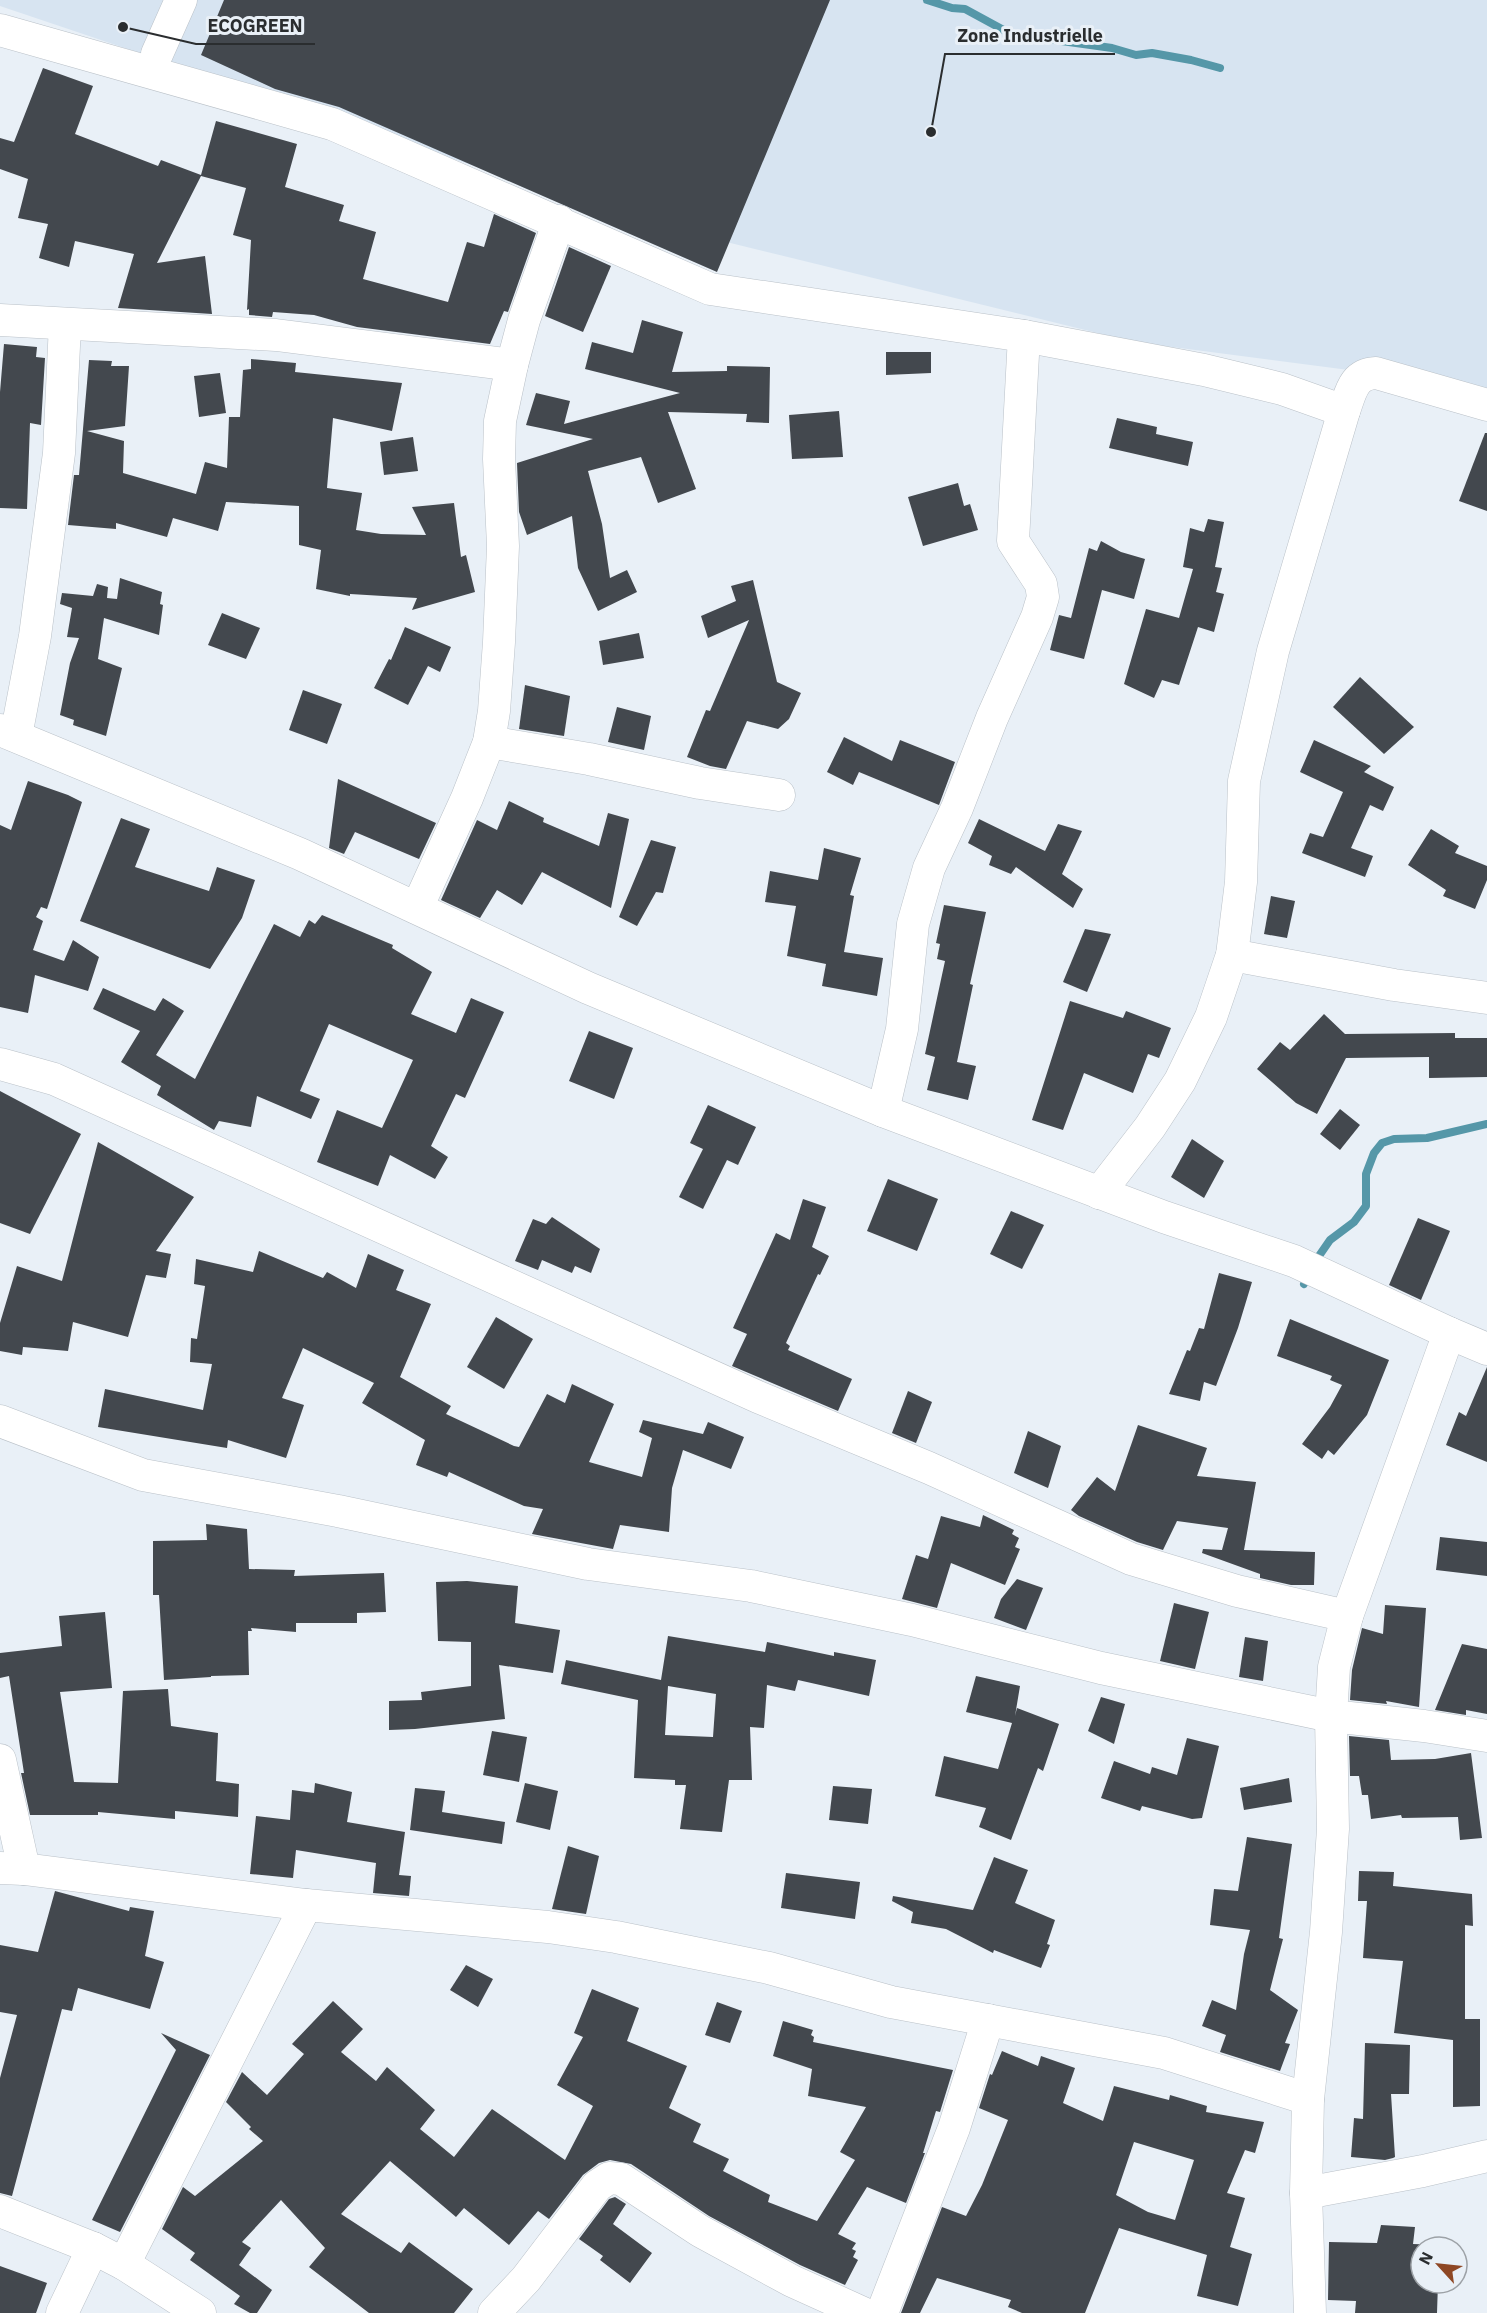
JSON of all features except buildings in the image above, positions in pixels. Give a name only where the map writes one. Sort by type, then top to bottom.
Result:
[{"type":"street","points":[[157,54],[180,0]]},
{"type":"street","points":[[0,30],[332,124],[560,221],[710,289],[1024,336],[1204,370],[1282,389],[1344,411]]},
{"type":"street","points":[[417,908],[468,798],[489,742],[494,711],[503,546],[499,459],[500,421],[524,320],[560,221]]},
{"type":"street","points":[[0,320],[276,335],[512,365]]},
{"type":"street","points":[[65,324],[59,453],[35,636],[8,733],[300,854],[588,988],[884,1111],[1099,1193],[1294,1261],[1487,1349]]},
{"type":"street","points":[[884,1111],[902,1029],[913,924],[928,868],[957,808],[992,718],[1037,617],[1043,597],[1041,584],[1013,541],[1024,336]]},
{"type":"street","points":[[1099,1193],[1150,1126],[1180,1081],[1211,1017],[1232,955],[1241,882],[1245,781],[1273,651],[1344,411],[1356,380],[1365,373],[1376,373],[1487,405]]},
{"type":"street","points":[[489,742],[589,759],[700,783],[779,795]]},
{"type":"street","points":[[1232,955],[1394,986],[1487,998]]},
{"type":"street","points":[[0,1064],[54,1079],[748,1392],[929,1468],[1131,1559],[1237,1591],[1347,1616]]},
{"type":"street","points":[[1310,2313],[1306,2193],[1308,2099],[1326,1932],[1333,1829],[1331,1716],[1334,1667],[1347,1616],[1449,1333]]},
{"type":"street","points":[[0,1421],[143,1475],[338,1511],[588,1564],[751,1586],[912,1620],[1101,1668],[1331,1716],[1424,1726],[1487,1736]]},
{"type":"street","points":[[0,1760],[12,1869],[306,1905],[548,1927],[616,1937],[769,1968],[891,2002],[1164,2053],[1308,2099]]},
{"type":"street","points":[[124,2264],[306,1905]]},
{"type":"street","points":[[882,2313],[954,2128],[988,2020]]},
{"type":"street","points":[[1306,2193],[1423,2171],[1487,2156]]},
{"type":"street","points":[[494,2313],[526,2279],[597,2186],[609,2178],[621,2179],[700,2230],[792,2281],[863,2313]]},
{"type":"street","points":[[0,2211],[93,2248],[124,2264],[200,2313]]},
{"type":"street","points":[[62,2313],[93,2248]]},
{"type":"shaded area","points":[[0,0],[1487,0],[1487,388],[1134,342],[629,218],[0,6]]},
{"type":"waterway","points":[[927,0],[952,8],[965,9],[1011,34],[1112,48],[1136,55],[1152,53],[1220,68]]},
{"type":"waterway","points":[[1304,1284],[1312,1266],[1330,1240],[1354,1222],[1366,1206],[1366,1174],[1374,1153],[1382,1143],[1394,1139],[1427,1138],[1487,1124]]},
{"type":"place","name":"ECOGREEN","points":[[123,27]]},
{"type":"place","name":"Zone Industrielle","points":[[931,132]]}]
